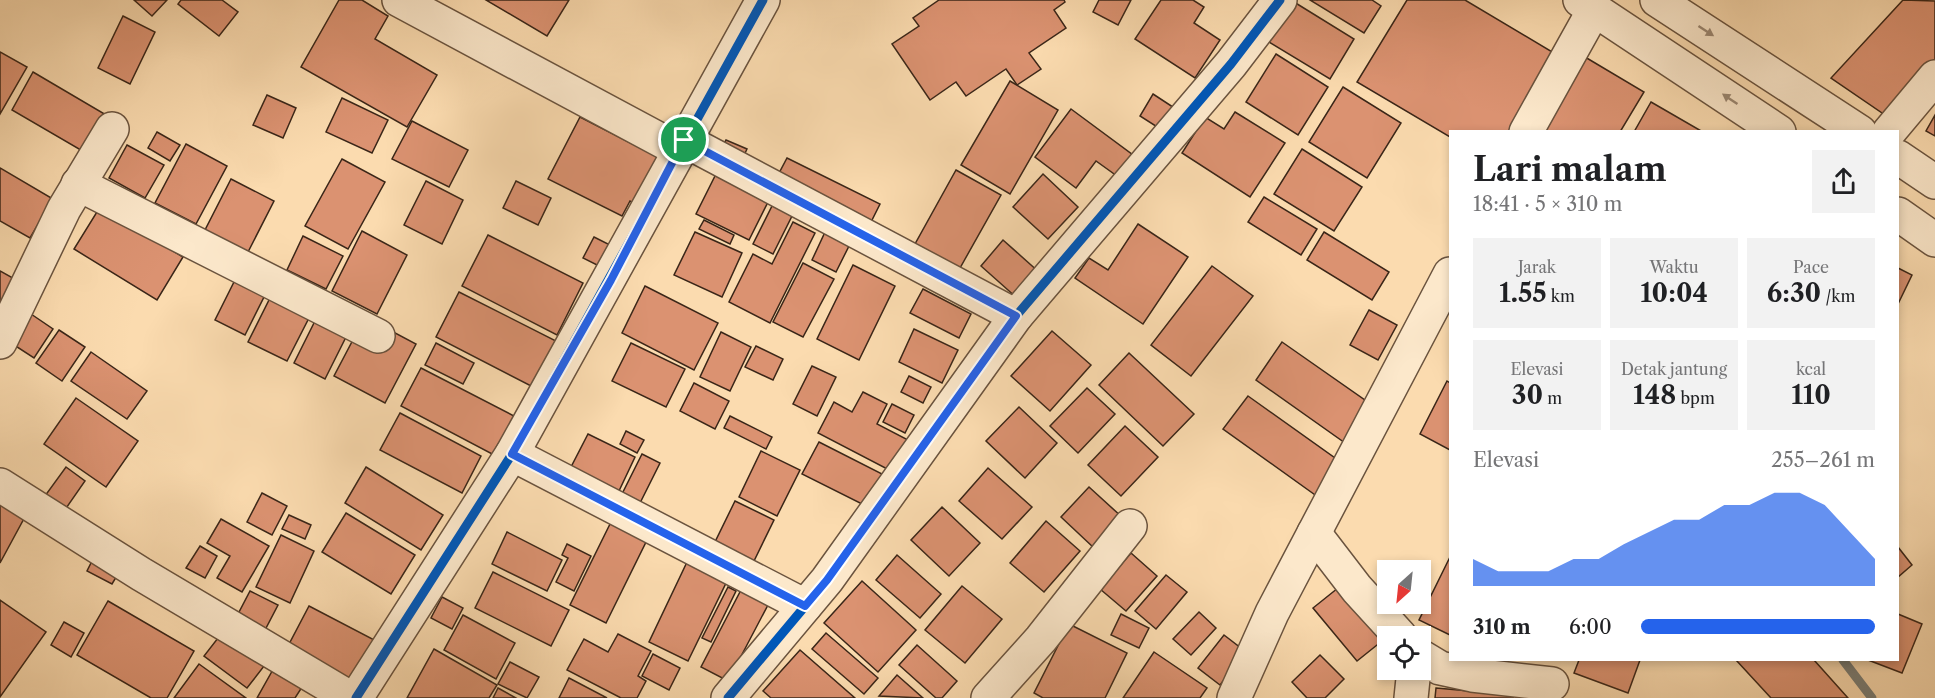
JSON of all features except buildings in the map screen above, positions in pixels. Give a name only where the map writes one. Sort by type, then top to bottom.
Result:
[{"type":"street","points":[[399,0],[1016,316]]},
{"type":"street","points":[[356,698],[512,454],[611,280],[682,145],[763,0]]},
{"type":"street","points":[[728,698],[848,551],[1016,316],[1201,100],[1280,0]]},
{"type":"street","points":[[1657,0],[1857,130]]},
{"type":"street","points":[[1527,130],[1587,5],[1776,130]]},
{"type":"street","points":[[1891,130],[1935,77]]},
{"type":"street","points":[[0,342],[78,184],[112,129]]},
{"type":"street","points":[[1899,158],[1935,182]]},
{"type":"street","points":[[78,184],[378,336]]},
{"type":"street","points":[[1899,215],[1935,240]]},
{"type":"street","points":[[1234,698],[1272,614],[1449,276]]},
{"type":"street","points":[[512,454],[805,606]]},
{"type":"street","points":[[0,485],[141,574],[350,698]]},
{"type":"street","points":[[988,698],[1041,639],[1130,525]]},
{"type":"street","points":[[1314,533],[1357,589],[1391,626]]},
{"type":"street","points":[[1431,663],[1440,668],[1472,675],[1553,681]]},
{"type":"street","points":[[1411,698],[1413,680]]},
{"type":"waterway","points":[[1844,661],[1872,698]]},
{"type":"cycle path","points":[[356,698],[512,454],[763,0]]},
{"type":"cycle path","points":[[728,698],[827,580],[1016,316],[1231,64],[1280,0]]},
{"type":"route","points":[[684,140],[1016,316],[827,580],[805,606],[512,454],[611,280],[684,140]]}]
